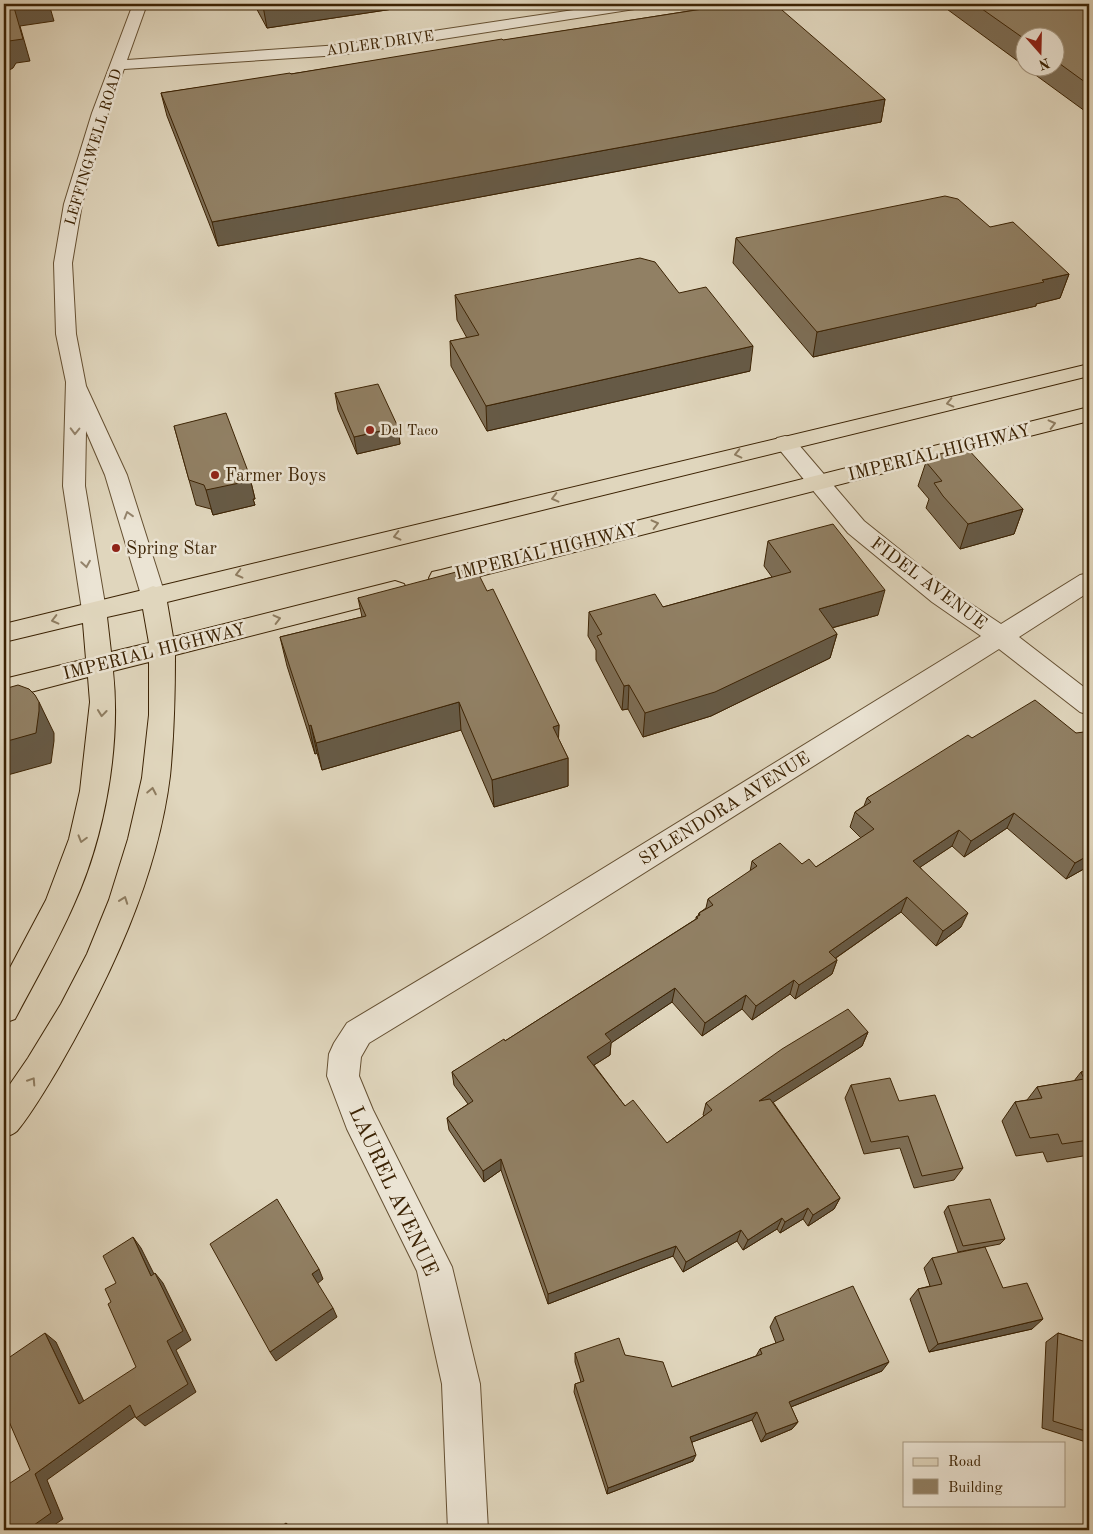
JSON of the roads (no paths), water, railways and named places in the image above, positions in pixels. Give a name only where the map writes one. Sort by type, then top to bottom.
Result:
[{"type":"main road","points":[[4,633],[153,595],[1089,370]]},
{"type":"main road","name":"IMPERIAL HIGHWAY","points":[[4,689],[1089,414]]},
{"type":"main road","name":"LEFFINGWELL ROAD","points":[[4,1121],[62,1035],[90,982],[107,946],[135,870],[156,768],[161,728],[163,690],[162,648],[153,595]]},
{"type":"main road","name":"LEFFINGWELL ROAD","points":[[4,1009],[60,903],[83,839],[94,791],[103,702],[94,610]]},
{"type":"street","name":"LEFFINGWELL ROAD","points":[[140,4],[117,65],[73,204],[63,270],[66,334],[76,382],[116,475],[153,595]]},
{"type":"street","name":"ADLER DRIVE","points":[[117,65],[340,50],[641,4]]},
{"type":"street","name":"LEFFINGWELL ROAD","points":[[76,382],[74,486],[94,610]]},
{"type":"street","name":"FIDEL AVENUE","points":[[785,443],[856,528],[941,596],[1000,636],[1089,706]]},
{"type":"street","name":"SPLENDORA AVENUE","points":[[358,1033],[538,924],[1089,582]]},
{"type":"street","name":"LAUREL AVENUE","points":[[358,1033],[345,1054],[343,1076],[359,1118],[434,1267],[461,1384],[468,1530]]},
{"type":"place","name":"Del Taco","points":[[370,430]]},
{"type":"place","name":"Farmer Boys","points":[[215,475]]},
{"type":"place","name":"Spring Star","points":[[116,548]]}]
